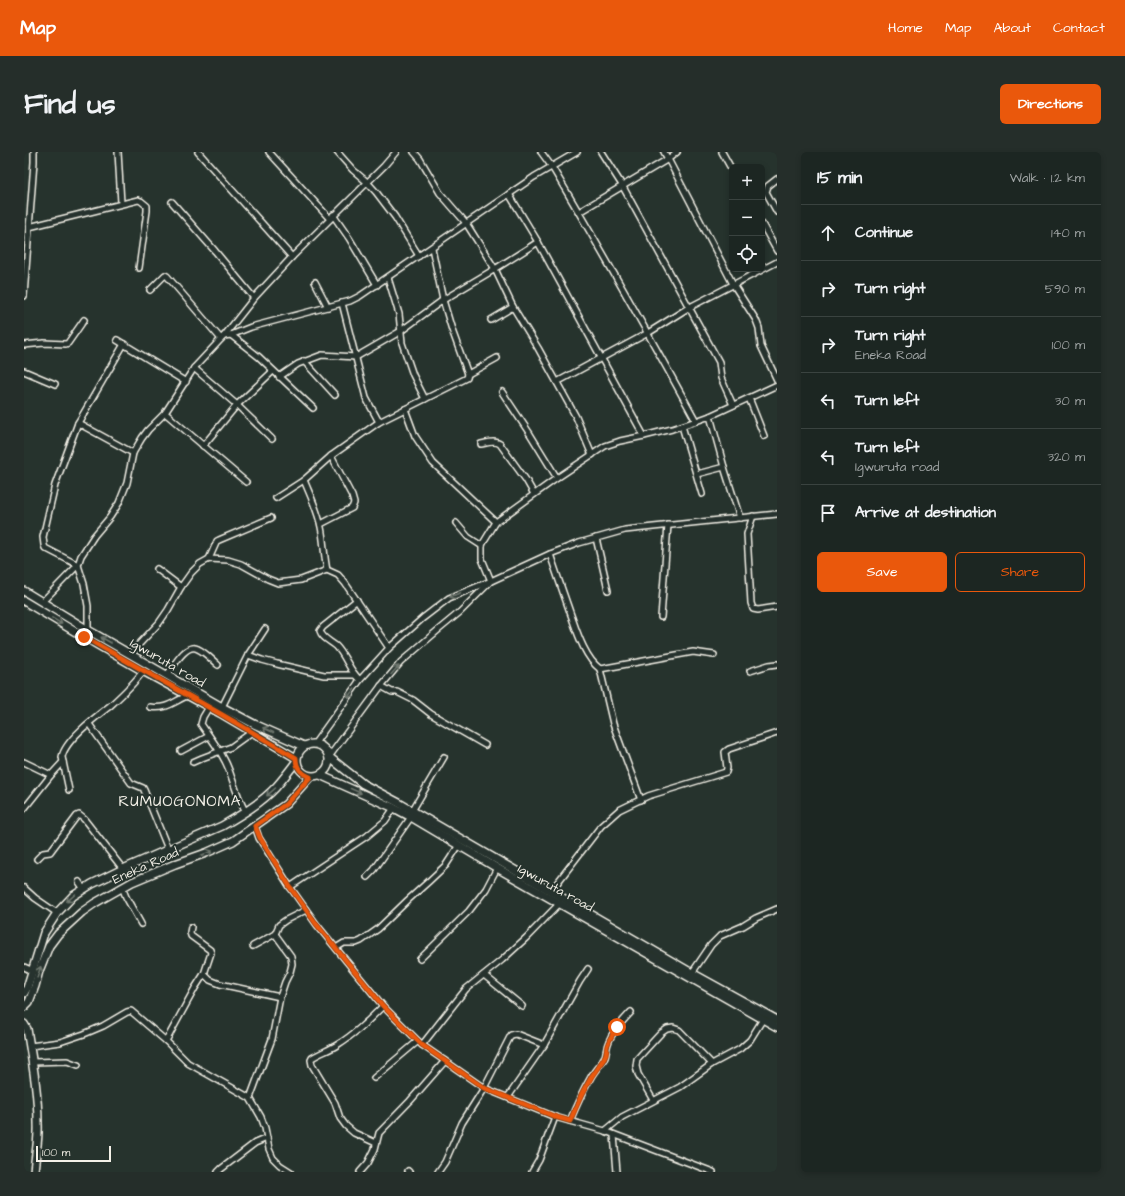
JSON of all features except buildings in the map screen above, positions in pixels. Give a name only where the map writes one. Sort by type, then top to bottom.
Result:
[{"type":"main road","name":"Igwuruta road","points":[[24,591],[88,630],[222,707],[254,724],[304,746]]},
{"type":"main road","name":"Igwuruta road","points":[[24,601],[143,671],[189,695],[296,760]]},
{"type":"main road","points":[[315,744],[322,746],[326,751],[329,756],[329,762],[328,767],[320,775],[310,777],[303,774],[298,769],[296,760],[298,753],[304,746],[315,744]]},
{"type":"main road","name":"Igwuruta road","points":[[329,756],[363,784],[497,868],[777,1027]]},
{"type":"main road","name":"Eneka Road","points":[[24,994],[44,932],[57,913],[73,896],[100,879],[222,826],[261,800],[276,787],[296,760]]},
{"type":"main road","name":"Igwuruta road","points":[[320,775],[394,808],[412,814],[551,891],[692,973],[777,1020]]},
{"type":"main road","name":"Eneka Road","points":[[24,1007],[29,1002],[49,946],[58,934],[82,912],[122,887],[233,841],[286,804],[310,777]]},
{"type":"main road","points":[[24,1024],[27,1028],[33,1062],[37,1100],[38,1141],[34,1172]]},
{"type":"street","points":[[24,296],[34,152]]},
{"type":"street","points":[[118,152],[122,203]]},
{"type":"street","points":[[198,152],[292,256]]},
{"type":"street","points":[[269,152],[349,238],[377,285]]},
{"type":"street","points":[[337,152],[353,170],[367,182],[395,216],[419,256]]},
{"type":"street","points":[[42,602],[78,565],[81,556],[94,536],[110,517],[127,483],[133,453],[148,430],[165,413],[194,368],[223,337],[254,298],[292,256],[384,166],[396,152]]},
{"type":"street","points":[[414,152],[420,159],[440,193],[466,223],[495,269],[513,307],[538,348],[576,417],[592,455]]},
{"type":"street","points":[[541,152],[552,167],[579,212],[696,421]]},
{"type":"street","points":[[223,337],[251,327],[328,307],[360,296],[534,177],[577,152]]},
{"type":"street","points":[[601,152],[622,185],[719,362],[720,378],[733,405]]},
{"type":"street","points":[[664,152],[734,284],[756,320],[759,328],[761,346],[777,380]]},
{"type":"street","points":[[579,212],[668,159],[677,152]]},
{"type":"street","points":[[722,152],[729,165]]},
{"type":"street","points":[[777,179],[768,186],[766,192],[777,212]]},
{"type":"street","points":[[509,194],[538,242],[644,436]]},
{"type":"street","points":[[29,227],[122,203],[138,200],[141,201],[146,206],[147,216],[139,268]]},
{"type":"street","points":[[172,202],[254,298]]},
{"type":"street","points":[[765,229],[777,251]]},
{"type":"street","points":[[279,377],[298,364],[322,355],[356,357],[401,331],[443,300],[538,242]]},
{"type":"street","points":[[432,248],[443,300],[468,374]]},
{"type":"street","points":[[557,382],[648,333],[690,307],[777,262]]},
{"type":"street","points":[[150,290],[164,275],[167,276],[223,337]]},
{"type":"street","points":[[388,278],[399,314],[402,343],[411,370],[425,399]]},
{"type":"street","points":[[315,282],[328,307]]},
{"type":"street","points":[[342,303],[366,398],[379,422]]},
{"type":"street","points":[[491,320],[513,307]]},
{"type":"street","points":[[24,345],[44,343],[66,344],[84,320]]},
{"type":"street","points":[[231,335],[259,357],[313,408]]},
{"type":"street","points":[[117,340],[186,382]]},
{"type":"street","points":[[88,630],[88,606],[84,584],[78,565],[45,548],[43,537],[55,485],[78,423],[124,344]]},
{"type":"street","points":[[276,498],[304,480],[331,456],[379,422],[467,378],[468,374],[497,358]]},
{"type":"street","points":[[304,361],[335,395]]},
{"type":"street","points":[[194,368],[237,405],[272,439]]},
{"type":"street","points":[[24,371],[55,384]]},
{"type":"street","points":[[203,446],[237,405],[273,371]]},
{"type":"street","points":[[491,581],[482,559],[482,546],[496,522],[557,478],[605,446],[682,426],[710,416],[777,385]]},
{"type":"street","points":[[502,392],[557,478]]},
{"type":"street","points":[[749,398],[764,436]]},
{"type":"street","points":[[405,409],[415,436],[433,463],[496,522]]},
{"type":"street","points":[[165,413],[246,482]]},
{"type":"street","points":[[710,416],[740,518]]},
{"type":"street","points":[[78,423],[133,453]]},
{"type":"street","points":[[682,426],[702,494]]},
{"type":"street","points":[[481,444],[498,442],[526,480],[534,494]]},
{"type":"street","points":[[321,524],[354,506],[352,496],[331,456]]},
{"type":"street","points":[[697,474],[724,467]]},
{"type":"street","points":[[304,480],[321,524],[327,570]]},
{"type":"street","points":[[315,744],[360,680],[389,648],[423,618],[449,598],[550,554],[596,538],[625,530],[777,514]]},
{"type":"street","points":[[753,516],[747,534],[751,603],[753,609],[758,610],[777,607]]},
{"type":"street","points":[[209,559],[219,540],[271,518]]},
{"type":"street","points":[[456,523],[468,538],[482,546]]},
{"type":"street","points":[[661,617],[668,525]]},
{"type":"street","points":[[596,538],[608,590]]},
{"type":"street","points":[[550,554],[584,649],[596,667],[600,669],[613,724],[641,800]]},
{"type":"street","points":[[130,654],[159,623],[181,586],[191,573],[200,564],[209,559],[228,560],[241,564],[278,583],[302,580],[327,570],[338,575],[357,600],[389,648]]},
{"type":"street","points":[[157,569],[181,586]]},
{"type":"street","points":[[329,756],[380,686],[401,662],[460,612],[491,581]]},
{"type":"street","points":[[357,600],[320,631],[321,635],[336,646],[354,675],[360,680]]},
{"type":"street","points":[[222,707],[248,655],[265,629]]},
{"type":"street","points":[[167,676],[184,652],[189,648],[198,648],[218,665]]},
{"type":"street","points":[[600,669],[693,652],[714,655]]},
{"type":"street","points":[[248,655],[262,660],[324,675],[354,675]]},
{"type":"street","points":[[750,671],[777,664]]},
{"type":"street","points":[[69,790],[62,757],[63,752],[79,732],[112,703],[143,671]]},
{"type":"street","points":[[380,686],[413,700],[431,714],[486,745]]},
{"type":"street","points":[[150,708],[157,709],[167,707],[189,695]]},
{"type":"street","points":[[209,707],[201,724],[220,752],[229,769],[235,790],[245,811]]},
{"type":"street","points":[[89,724],[131,783],[143,788],[168,849]]},
{"type":"street","points":[[194,762],[231,747],[252,732]]},
{"type":"street","points":[[551,891],[601,826],[619,810],[648,796],[726,772],[725,752],[729,749],[777,733]]},
{"type":"street","points":[[181,751],[209,736]]},
{"type":"street","points":[[367,877],[374,870],[412,814],[444,757]]},
{"type":"street","points":[[24,762],[51,775]]},
{"type":"street","points":[[24,809],[63,762]]},
{"type":"street","points":[[290,887],[366,836],[385,821],[394,808]]},
{"type":"street","points":[[37,859],[43,853],[50,852],[80,815],[123,869]]},
{"type":"street","points":[[255,826],[260,838],[306,910],[383,1006],[420,1043],[484,1088],[556,1117],[606,1131],[707,1171],[713,1172]]},
{"type":"street","points":[[336,948],[344,943],[356,943],[378,929],[446,865],[459,845]]},
{"type":"street","points":[[420,959],[469,911],[486,889],[497,868]]},
{"type":"street","points":[[79,882],[84,889]]},
{"type":"street","points":[[122,887],[141,924]]},
{"type":"street","points":[[24,888],[35,898],[57,913]]},
{"type":"street","points":[[374,1078],[420,1043],[472,983],[484,975],[526,938],[560,903]]},
{"type":"street","points":[[692,973],[711,945],[720,936],[744,926],[756,918],[777,909]]},
{"type":"street","points":[[253,946],[275,934],[279,925],[286,920],[306,910]]},
{"type":"street","points":[[166,1041],[204,974],[211,953],[210,950],[191,936],[191,927]]},
{"type":"street","points":[[250,1098],[272,1039],[284,982],[290,972],[292,964],[291,956],[275,934]]},
{"type":"street","points":[[24,967],[32,970]]},
{"type":"street","points":[[508,1097],[544,1045],[588,969]]},
{"type":"street","points":[[204,974],[210,980],[220,984],[280,997]]},
{"type":"street","points":[[484,975],[522,1006]]},
{"type":"street","points":[[376,1143],[354,1133],[346,1126],[340,1118],[335,1103],[312,1065],[311,1060],[360,1029],[383,1006]]},
{"type":"street","points":[[30,1046],[60,1042],[84,1034],[103,1026],[126,1012],[131,1011],[166,1041],[188,1063],[250,1098],[261,1117],[265,1128],[269,1149],[273,1158],[280,1165],[291,1172]]},
{"type":"street","points":[[570,1121],[582,1094],[606,1054],[610,1039],[617,1027],[631,1012]]},
{"type":"street","points":[[606,1131],[622,1117],[680,1087],[712,1064],[740,1049],[750,1040],[763,1019]]},
{"type":"street","points":[[653,1100],[638,1074],[636,1066],[637,1059],[661,1033],[667,1029],[673,1028],[679,1030],[712,1064]]},
{"type":"street","points":[[438,1172],[462,1123],[484,1088],[511,1035],[516,1034],[544,1045]]},
{"type":"street","points":[[33,1062],[67,1061],[78,1066]]},
{"type":"street","points":[[360,1172],[368,1163],[375,1149],[379,1133],[410,1101],[445,1061]]},
{"type":"street","points":[[532,1172],[539,1160],[556,1117]]},
{"type":"street","points":[[614,1135],[617,1172]]},
{"type":"street","points":[[218,1172],[255,1143],[267,1138]]},
{"type":"district","name":"RUMUOGONOMA","points":[[180,801]]},
{"type":"route","points":[[84,637],[143,671],[189,695],[296,758],[298,769],[303,774],[310,777],[286,804],[255,826],[260,838],[290,887],[317,925],[383,1006],[422,1045],[484,1088],[556,1117],[570,1121],[582,1094],[606,1054],[607,1046],[617,1027]]}]
